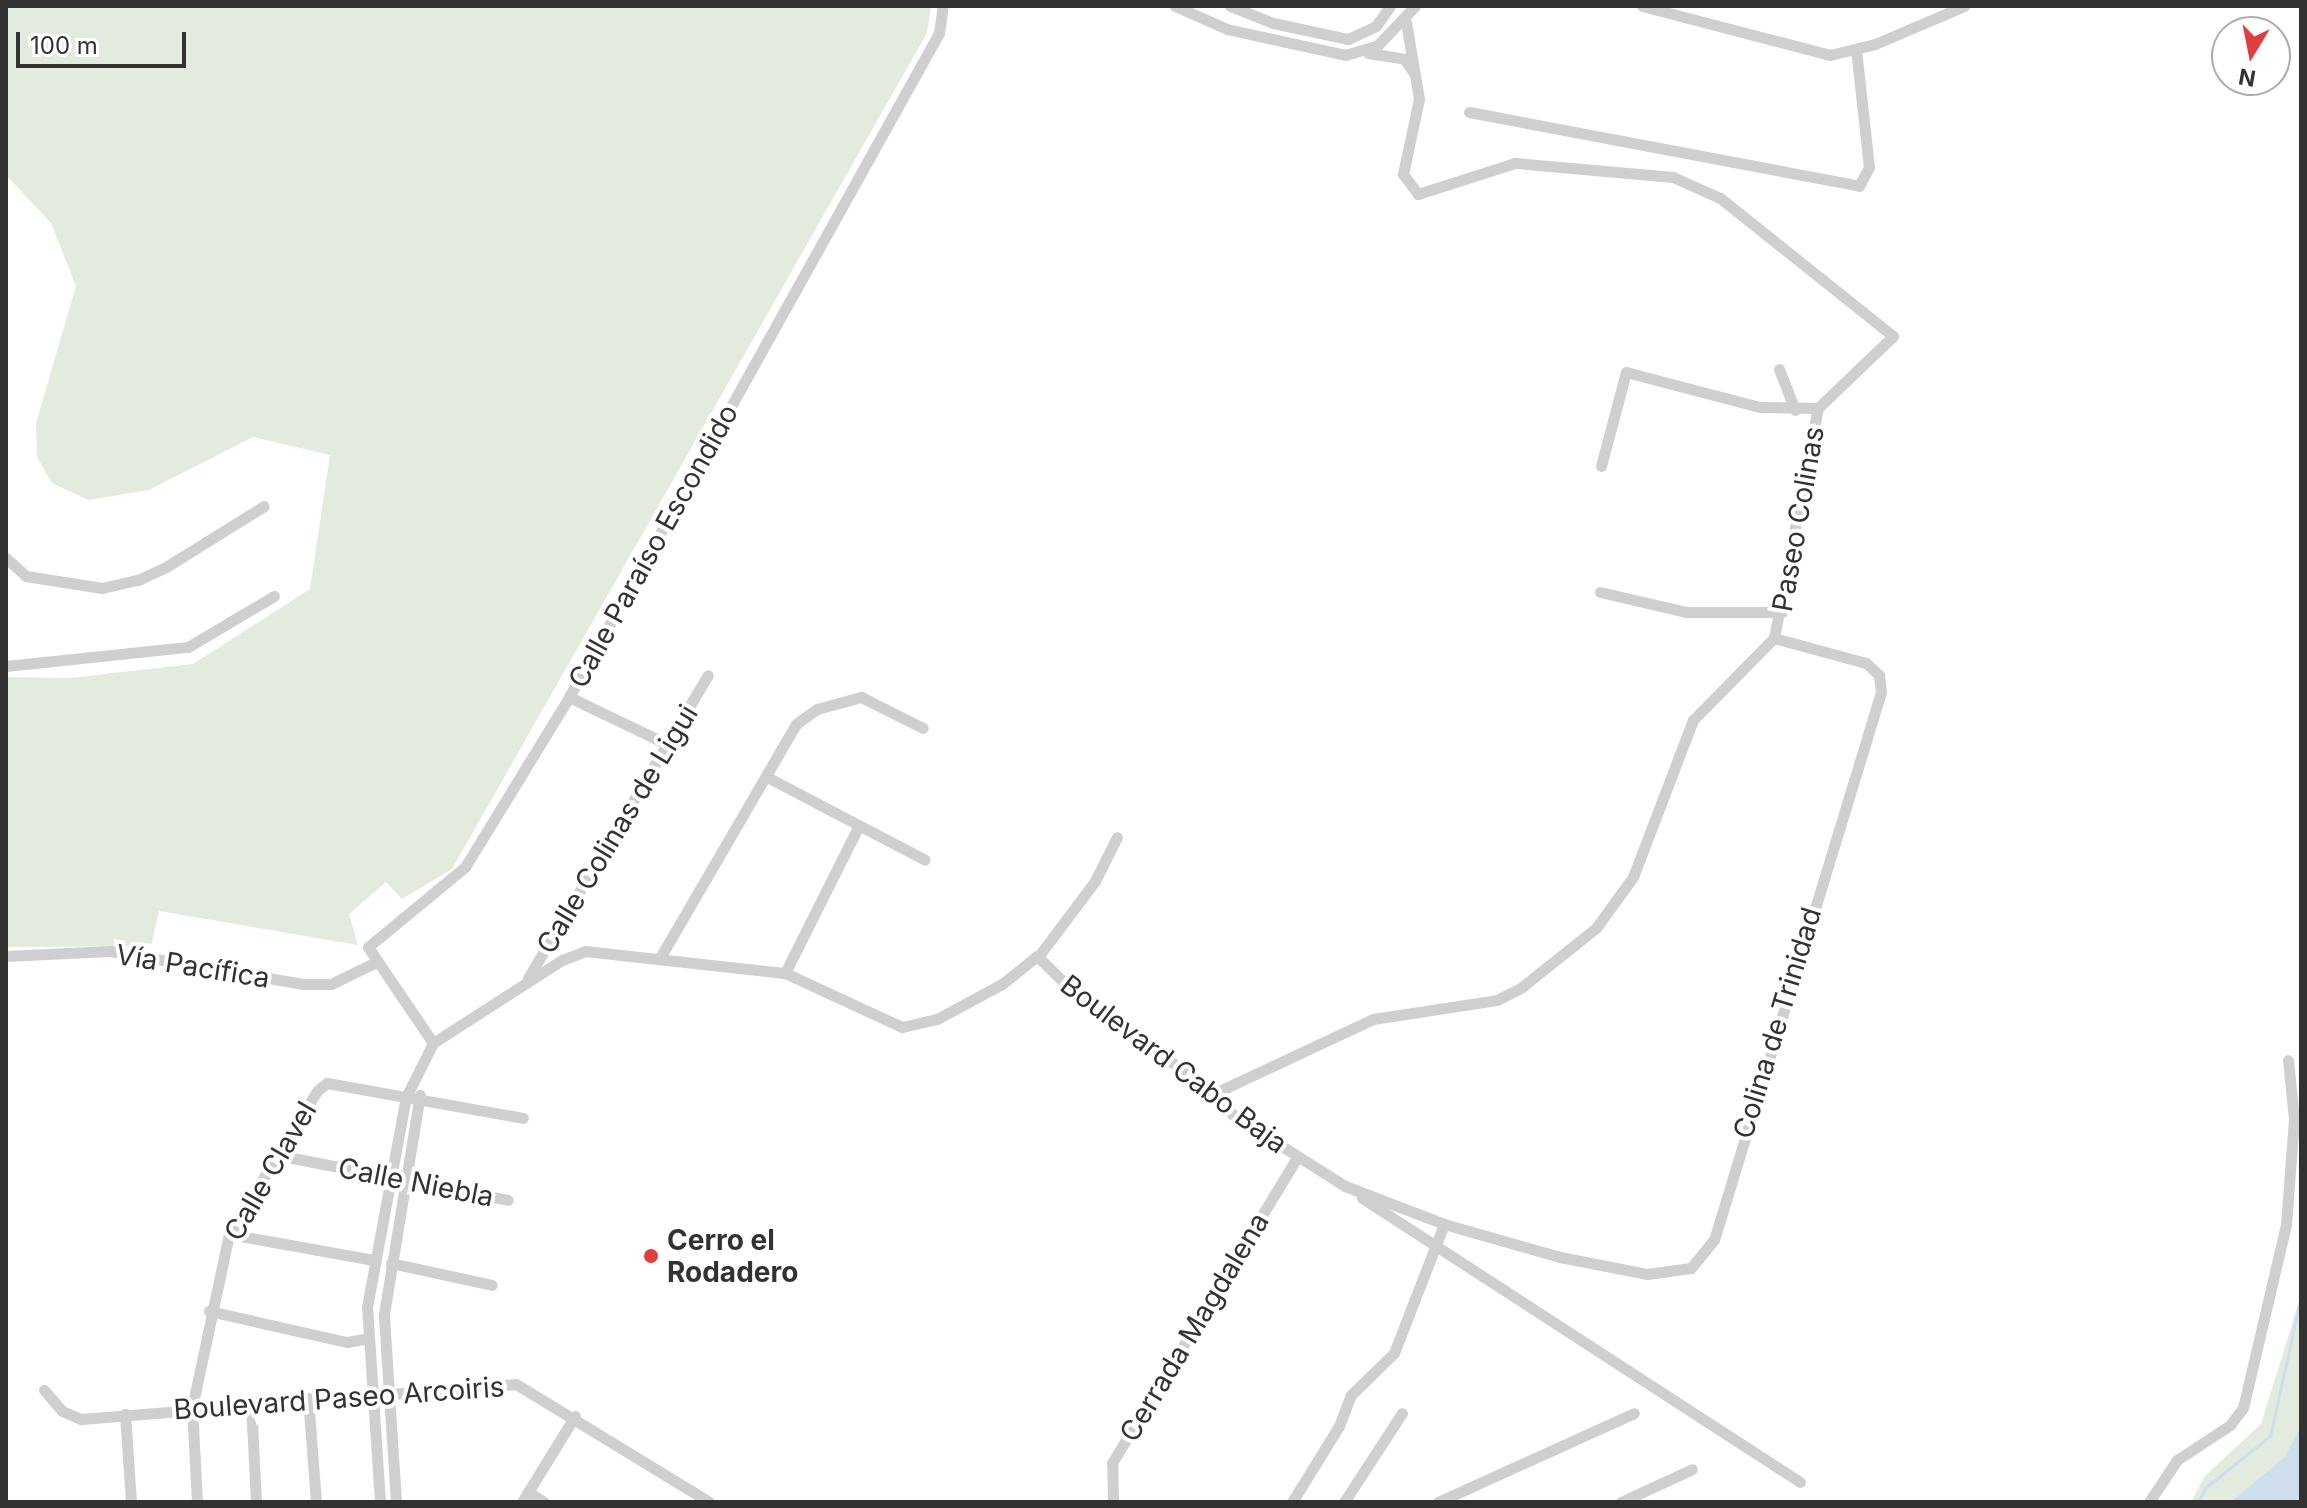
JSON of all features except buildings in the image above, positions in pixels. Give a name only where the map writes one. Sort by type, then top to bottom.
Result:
[{"type":"street","name":"Calle Paraíso Escondido","points":[[374,963],[369,945],[465,867],[569,697],[939,33],[943,6]]},
{"type":"street","points":[[1175,6],[1271,41],[1329,55],[1360,53],[1404,59],[1418,81]]},
{"type":"street","points":[[1230,6],[1273,23],[1348,39],[1376,26],[1390,6]]},
{"type":"street","points":[[1360,53],[1406,22],[1415,6]]},
{"type":"street","points":[[1642,6],[1816,54],[1856,50],[1964,6]]},
{"type":"street","points":[[1406,22],[1418,81]]},
{"type":"street","points":[[1469,112],[1859,186],[1869,167],[1856,50]]},
{"type":"street","name":"Paseo Colinas","points":[[1215,1093],[1373,1019],[1497,1000],[1566,953],[1596,928],[1633,877],[1693,720],[1774,638],[1782,612],[1818,408],[1893,336],[1720,198],[1673,177],[1515,163],[1418,194],[1405,181],[1402,164],[1417,113],[1418,81]]},
{"type":"street","points":[[1779,369],[1795,410]]},
{"type":"street","points":[[1601,466],[1626,372],[1759,407],[1818,408]]},
{"type":"street","points":[[6,558],[26,576],[64,586],[102,588],[138,580],[264,506]]},
{"type":"street","points":[[1600,592],[1686,612],[1782,612]]},
{"type":"street","points":[[6,666],[188,647],[274,596]]},
{"type":"street","name":"Paseo Colinas","points":[[1774,638],[1858,659],[1879,675]]},
{"type":"street","name":"Calle Colinas de Ligui","points":[[526,982],[708,675]]},
{"type":"street","name":"Colina de Trinidad","points":[[1591,1264],[1667,1275],[1698,1263],[1714,1240],[1816,892],[1880,699],[1879,675]]},
{"type":"street","points":[[569,697],[649,731],[669,745]]},
{"type":"street","points":[[661,956],[796,724],[836,702],[861,697],[923,728]]},
{"type":"street","points":[[767,777],[925,860]]},
{"type":"street","points":[[785,973],[859,825]]},
{"type":"street","points":[[1038,957],[1095,881],[1117,837]]},
{"type":"street","name":"Vía Pacífica","points":[[6,956],[110,951],[303,984],[331,984],[374,963]]},
{"type":"street","name":"Boulevard Cabo Baja","points":[[433,1043],[526,982],[585,951],[661,956],[785,973],[902,1027],[937,1019],[1002,984],[1026,960],[1038,957],[1078,996],[1215,1093],[1233,1115],[1345,1186],[1435,1249],[1800,1482]]},
{"type":"street","points":[[374,963],[433,1043],[406,1097],[374,1260],[369,1338],[380,1502]]},
{"type":"street","points":[[2149,1502],[2177,1460],[2237,1418],[2247,1395],[2286,1225],[2294,1119],[2288,1060]]},
{"type":"street","points":[[396,1502],[384,1314],[421,1100],[416,1080]]},
{"type":"street","name":"Calle Clavel","points":[[197,1502],[192,1408],[209,1311],[229,1234],[317,1091],[327,1083],[406,1097]]},
{"type":"street","points":[[406,1097],[523,1118]]},
{"type":"street","name":"Calle Niebla","points":[[277,1155],[508,1200]]},
{"type":"street","name":"Cerrada Magdalena","points":[[1113,1502],[1112,1463],[1297,1157]]},
{"type":"street","name":"Boulevard Cabo Baja","points":[[1345,1186],[1444,1224],[1591,1264]]},
{"type":"street","points":[[1292,1502],[1339,1426],[1351,1395],[1394,1353],[1444,1224]]},
{"type":"street","points":[[229,1234],[374,1260]]},
{"type":"street","points":[[391,1263],[492,1285]]},
{"type":"street","points":[[209,1311],[347,1342],[369,1338]]},
{"type":"street","name":"Boulevard Paseo Arcoiris","points":[[44,1390],[72,1417],[373,1391],[516,1384],[575,1416],[709,1502]]},
{"type":"street","points":[[308,1398],[316,1502]]},
{"type":"street","points":[[251,1403],[256,1502]]},
{"type":"street","points":[[1345,1502],[1402,1413]]},
{"type":"street","points":[[1438,1502],[1634,1413]]},
{"type":"street","points":[[125,1414],[131,1502]]},
{"type":"street","points":[[544,1502],[525,1497],[575,1416]]},
{"type":"street","points":[[1621,1502],[1692,1469]]},
{"type":"shaded area","points":[[6,6],[931,6],[927,33],[452,869],[402,899],[386,882],[349,914],[358,945],[159,911],[151,946],[6,947],[6,677],[70,678],[193,664],[310,589],[330,455],[253,437],[149,490],[88,500],[52,483],[37,457],[36,423],[76,286],[51,223],[6,175]]},
{"type":"shaded area","points":[[2301,1295],[2301,1502],[2191,1502],[2205,1476],[2261,1424]]},
{"type":"water","points":[[2301,1426],[2301,1502],[2231,1502],[2284,1458]]},
{"type":"waterway","points":[[2198,1502],[2205,1488],[2270,1436],[2301,1296]]},
{"type":"place","name":"Cerro el Rodadero","points":[[651,1256]]}]
